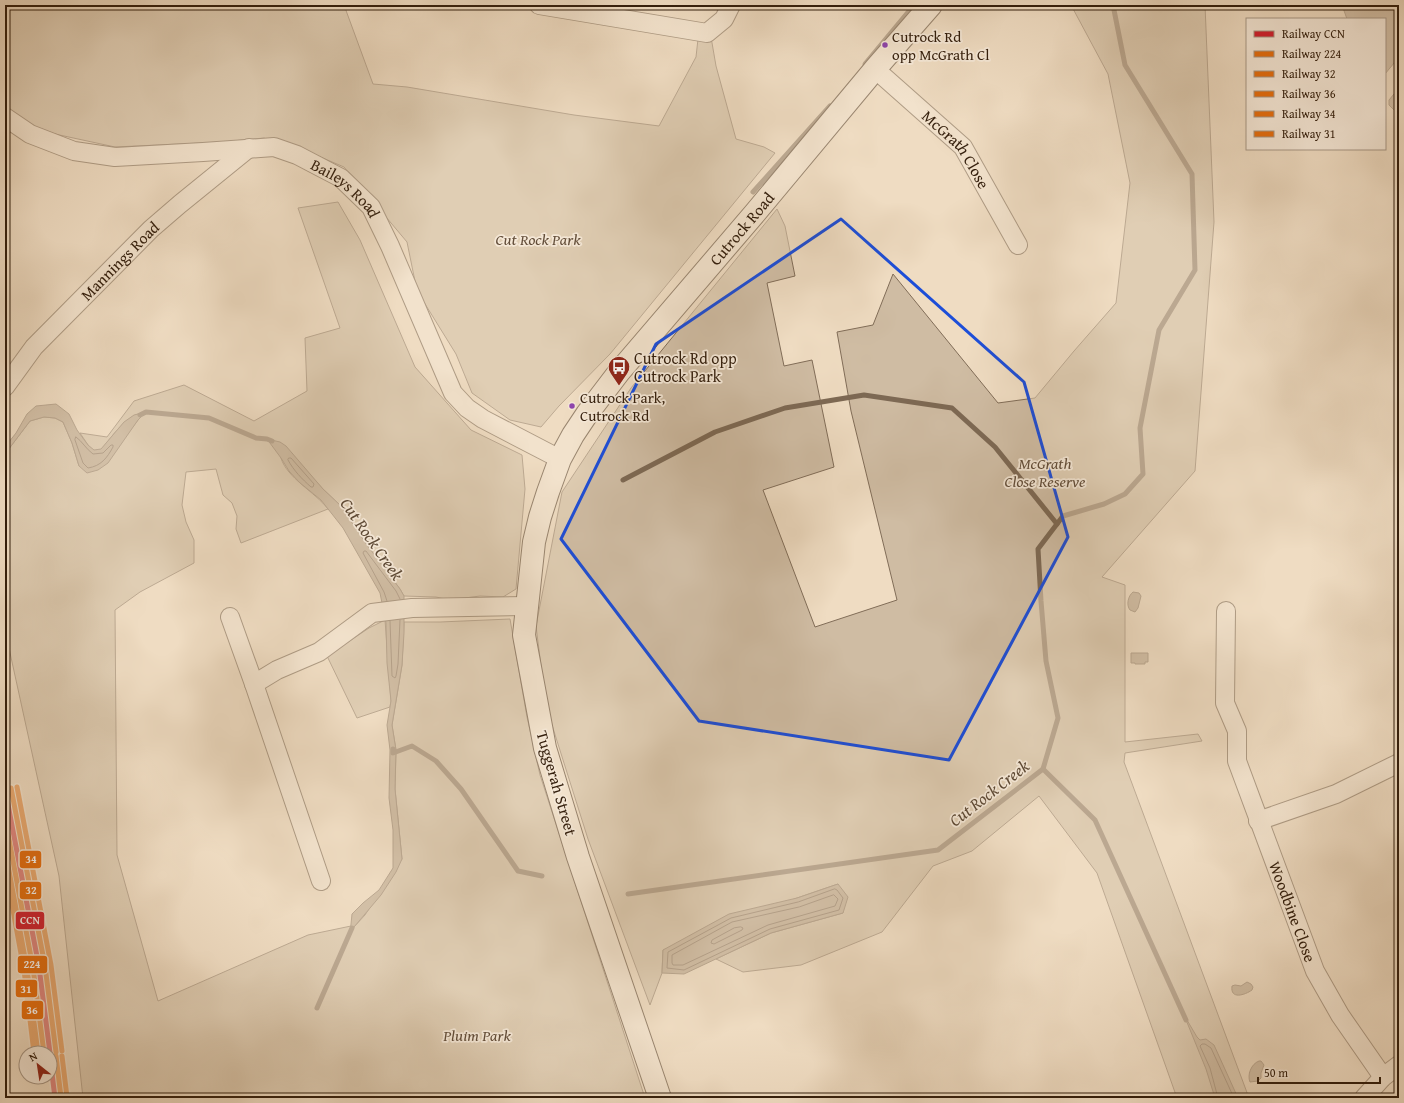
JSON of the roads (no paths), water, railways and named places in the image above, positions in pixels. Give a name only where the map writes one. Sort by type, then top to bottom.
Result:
[{"type":"street","points":[[539,5],[707,33],[724,19],[731,5]]},
{"type":"street","name":"Cutrock Road","points":[[560,459],[573,435],[587,414],[619,372],[755,213],[875,69],[932,5]]},
{"type":"street","name":"McGrath Close","points":[[875,69],[963,147],[1018,245]]},
{"type":"street","name":"Baileys Road","points":[[5,117],[30,134],[74,151],[115,157],[274,147],[297,155],[341,178],[371,207],[390,246],[453,393],[467,408],[482,419],[560,459]]},
{"type":"street","name":"Mannings Road","points":[[5,387],[34,347],[151,229],[220,170],[249,148]]},
{"type":"street","name":"Tuggerah Street","points":[[560,459],[540,517],[534,542],[524,635],[544,748],[578,857],[660,1098]]},
{"type":"street","points":[[254,684],[277,670],[319,652],[372,613],[412,608],[527,606]]},
{"type":"street","name":"Woodbine Close","points":[[1226,611],[1225,703],[1237,731],[1237,761],[1258,821],[1316,971],[1340,1015],[1383,1077]]},
{"type":"street","points":[[230,617],[321,881]]},
{"type":"street","points":[[1258,821],[1336,794],[1399,763]]},
{"type":"street","points":[[1364,1098],[1383,1077],[1399,1066]]},
{"type":"water","points":[[1342,5],[1399,5],[1399,57],[1386,73],[1386,18],[1347,18]]},
{"type":"water","points":[[1399,88],[1399,115],[1389,105],[1389,100]]},
{"type":"water","points":[[56,404],[69,414],[77,430],[88,445],[94,450],[101,449],[124,422],[134,415],[146,412],[138,420],[108,463],[98,470],[87,473],[79,466],[72,443],[63,422],[55,418],[44,417],[30,421],[5,454],[5,447],[16,433],[27,414],[36,406]]},
{"type":"water","points":[[267,439],[280,442],[286,446],[323,489],[341,506],[404,596],[402,665],[392,725],[396,750],[395,789],[402,859],[396,872],[381,895],[354,927],[350,934],[352,914],[379,890],[393,868],[393,830],[389,798],[390,750],[387,725],[391,701],[387,663],[386,623],[380,593],[343,528],[321,500],[299,482],[289,471]]},
{"type":"water","points":[[1133,592],[1139,593],[1141,596],[1138,608],[1135,612],[1130,610],[1128,606],[1129,598]]},
{"type":"water","points":[[1131,653],[1148,653],[1148,662],[1145,662],[1145,664],[1131,663]]},
{"type":"water","points":[[838,884],[848,897],[843,913],[771,933],[684,974],[662,973],[663,950],[729,914],[797,898]]},
{"type":"water","points":[[1247,982],[1253,987],[1252,990],[1242,995],[1236,995],[1233,993],[1232,986],[1241,986]]},
{"type":"water","points":[[1184,1015],[1200,1040],[1206,1039],[1214,1045],[1238,1098],[1215,1098],[1206,1069]]},
{"type":"water","points":[[1261,1061],[1264,1065],[1261,1078],[1258,1081],[1250,1082],[1250,1070],[1256,1062]]},
{"type":"waterway","points":[[865,64],[914,5]]},
{"type":"waterway","points":[[1043,769],[1058,718],[1046,661],[1038,549],[1063,516],[1104,504],[1125,494],[1143,474],[1140,428],[1159,330],[1195,270],[1192,174],[1125,65],[1113,5]]},
{"type":"waterway","points":[[753,192],[830,106]]},
{"type":"waterway","points":[[623,480],[715,432],[785,408],[864,395],[952,408],[995,447],[1057,524]]},
{"type":"waterway","name":"Cut Rock Creek","points":[[140,415],[146,412],[209,418],[256,438],[272,441]]},
{"type":"waterway","name":"Cut Rock Creek","points":[[393,749],[393,753],[412,746],[436,761],[461,789],[518,871],[542,876]]},
{"type":"waterway","name":"Cut Rock Creek","points":[[628,894],[938,850],[1043,769],[1095,820],[1186,1020]]},
{"type":"waterway","points":[[317,1008],[352,928]]},
{"type":"rail line","name":"34","points":[[17,787],[51,965],[62,1051]]},
{"type":"rail line","name":"32","points":[[11,788],[45,966],[55,1045]]},
{"type":"rail line","name":"CCN","points":[[5,789],[39,967],[49,1045]]},
{"type":"rail line","name":"224","points":[[5,818],[33,968],[43,1045]]},
{"type":"rail line","name":"36","points":[[5,849],[27,969],[37,1045]]},
{"type":"rail line","name":"31","points":[[5,866],[24,970],[33,1045]]},
{"type":"rail line","name":"34","points":[[62,1056],[67,1097]]},
{"type":"rail line","name":"32","points":[[58,1072],[61,1097]]},
{"type":"rail line","name":"CCN","points":[[53,1085],[55,1098]]},
{"type":"place","name":"Cutrock Rd opp McGrath Cl","points":[[885,45]]},
{"type":"place","name":"Cutrock Rd opp Cutrock Park","points":[[619,386]]},
{"type":"place","name":"Cutrock Park, Cutrock Rd","points":[[572,406]]},
{"type":"park label","name":"Cut Rock Park","points":[[538,239]]},
{"type":"park label","name":"McGrath Close Reserve","points":[[1045,472]]},
{"type":"park label","name":"Pluim Park","points":[[477,1035]]}]
